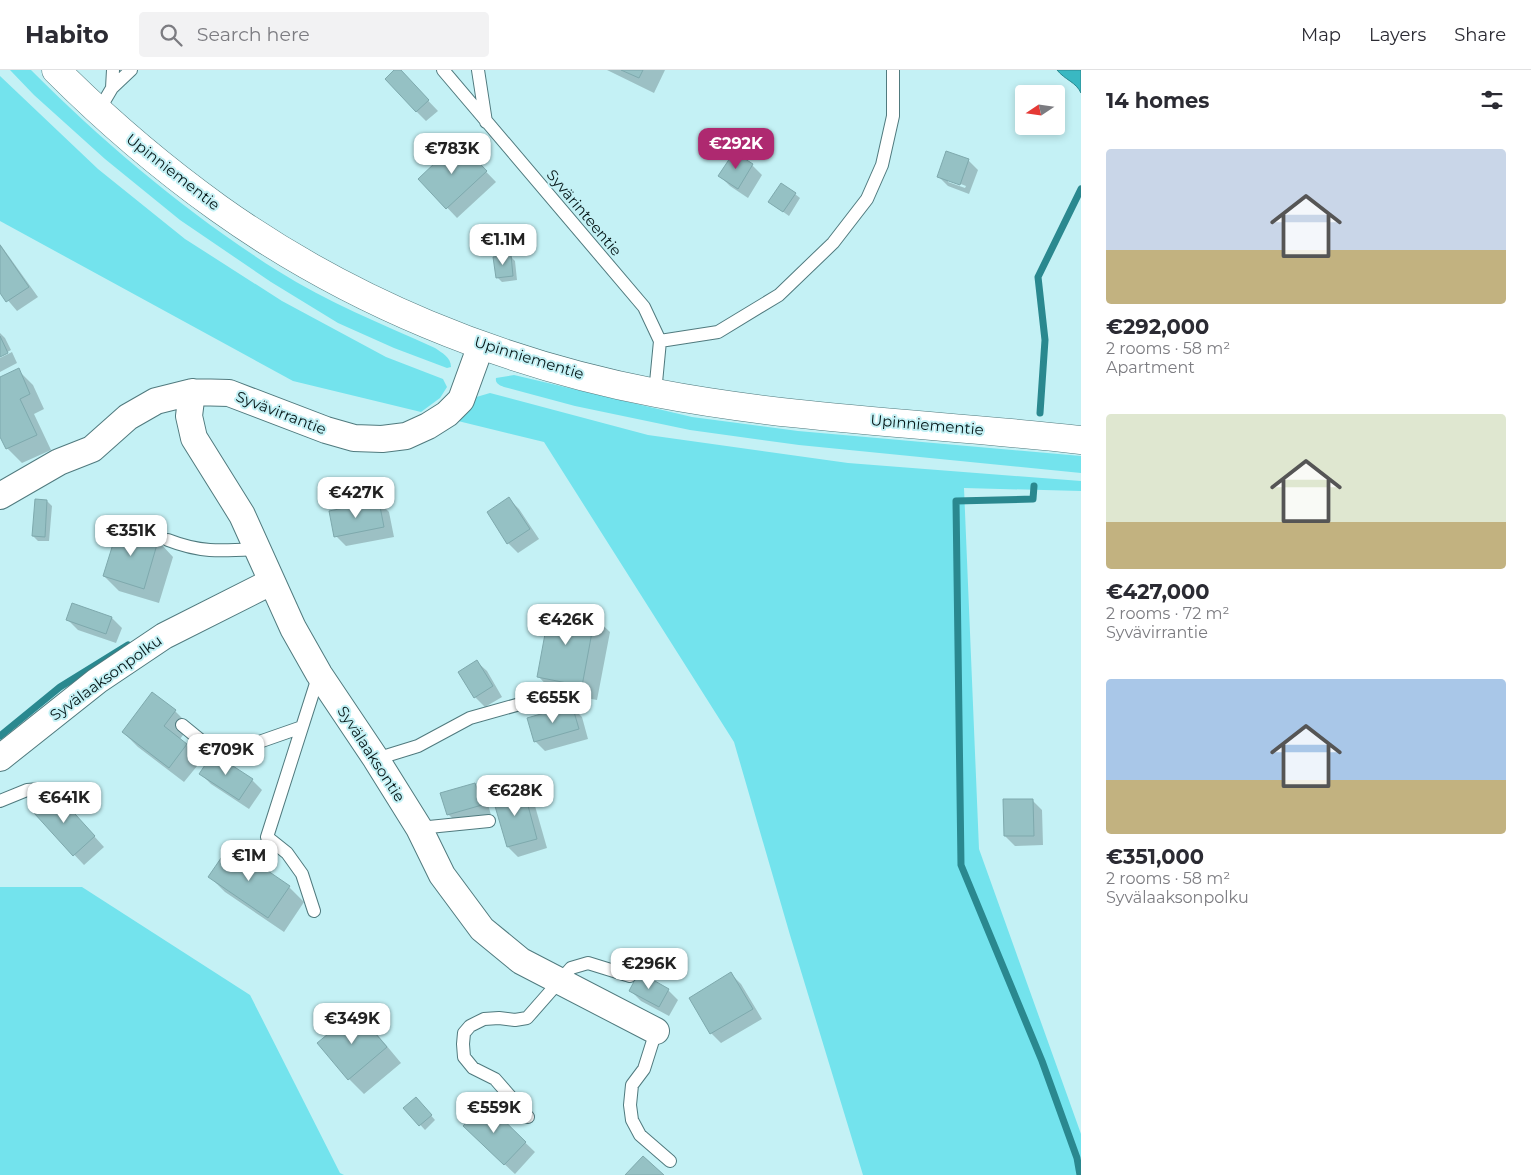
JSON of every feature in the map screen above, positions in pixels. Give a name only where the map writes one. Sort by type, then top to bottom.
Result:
[{"type":"main road","name":"Upinniementie","points":[[56,70],[106,99],[132,141],[218,208],[285,252],[348,287],[406,315],[481,345],[568,372],[655,392],[750,408],[1081,440]]},
{"type":"street","name":"Syvävirrantie","points":[[1,492],[59,462],[92,449],[128,417],[156,401],[192,392],[229,393],[326,430],[354,438],[382,439],[406,436],[428,426],[447,414],[461,400],[481,345]]},
{"type":"street","name":"Syvälaaksontie","points":[[192,392],[189,416],[194,438],[242,515],[292,628],[319,674],[376,759],[419,828],[442,875],[482,929],[521,961],[656,1031]]},
{"type":"street","name":"Syvälaaksonpolku","points":[[0,758],[97,681],[164,636],[271,582]]},
{"type":"lane","points":[[106,99],[114,70]]},
{"type":"lane","points":[[106,99],[130,70]]},
{"type":"lane","name":"Syvärinteentie","points":[[443,70],[644,307],[660,341]]},
{"type":"lane","points":[[478,70],[486,122]]},
{"type":"lane","points":[[655,392],[660,341],[718,332],[778,295],[833,243],[867,199],[882,165],[893,116],[893,70]]},
{"type":"lane","points":[[168,540],[187,548],[216,551],[257,549]]},
{"type":"lane","points":[[314,911],[302,874],[287,853],[267,837],[319,674]]},
{"type":"lane","points":[[376,759],[418,746],[470,718],[538,699]]},
{"type":"lane","points":[[182,725],[204,743],[229,746],[260,742],[302,727]]},
{"type":"lane","points":[[0,801],[27,790],[40,789]]},
{"type":"lane","points":[[419,828],[489,821]]},
{"type":"lane","points":[[528,1117],[495,1078],[473,1068],[464,1057],[464,1033],[470,1026],[484,1019],[515,1020],[526,1018],[571,968],[588,963],[630,976]]},
{"type":"lane","points":[[656,1031],[644,1069],[632,1085],[630,1105],[632,1120],[640,1135],[670,1161]]},
{"type":"shaded area","points":[[10,70],[31,70],[118,152],[180,202],[245,249],[316,293],[435,348],[448,358],[451,367],[447,368],[394,348],[338,323],[271,282],[180,220],[105,159],[34,95]]},
{"type":"shaded area","points":[[1057,70],[1081,70],[1081,93],[1076,86]]},
{"type":"shaded area","points":[[0,76],[98,169],[185,239],[282,301],[386,357],[443,379],[447,387],[440,398],[421,412],[293,381],[0,221]]},
{"type":"shaded area","points":[[514,375],[692,417],[798,431],[1081,456],[1081,473],[799,445],[690,430],[575,406],[504,387],[496,381],[496,378]]},
{"type":"shaded area","points":[[490,393],[648,435],[848,463],[1081,481],[1081,491],[964,488],[979,849],[1081,1134],[1081,1175],[863,1175],[734,742],[544,442],[458,421],[473,398]]},
{"type":"shaded area","points":[[0,887],[82,887],[250,995],[340,1173],[344,1175],[0,1175]]},
{"type":"building","points":[[394,70],[401,70],[429,100],[416,112],[385,79]]},
{"type":"building","points":[[621,70],[643,70],[639,78]]},
{"type":"building","points":[[458,141],[487,171],[446,209],[418,179]]},
{"type":"building","points":[[946,151],[969,159],[960,185],[937,177]]},
{"type":"building","points":[[734,152],[753,164],[738,189],[718,176]]},
{"type":"building","points":[[781,183],[796,193],[783,212],[768,202]]},
{"type":"building","points":[[0,245],[29,287],[6,302],[0,293]]},
{"type":"building","points":[[511,255],[513,276],[496,278],[493,257]]},
{"type":"building","points":[[0,336],[8,353],[0,357]]},
{"type":"building","points":[[19,368],[30,394],[20,399],[37,435],[6,449],[0,437],[0,377]]},
{"type":"building","points":[[509,497],[530,529],[507,544],[487,512]]},
{"type":"building","points":[[35,499],[47,500],[45,537],[32,536]]},
{"type":"building","points":[[379,501],[384,527],[334,537],[329,511]]},
{"type":"building","points":[[130,524],[151,531],[149,538],[158,541],[144,589],[103,576],[118,528],[127,531]]},
{"type":"building","points":[[72,603],[112,617],[106,634],[66,620]]},
{"type":"building","points":[[550,607],[595,616],[582,686],[537,677]]},
{"type":"building","points":[[477,660],[493,686],[474,698],[458,672]]},
{"type":"building","points":[[152,692],[176,710],[164,726],[187,744],[169,768],[122,732]]},
{"type":"building","points":[[572,705],[579,729],[534,742],[527,718]]},
{"type":"building","points":[[213,753],[253,779],[239,800],[199,774]]},
{"type":"building","points":[[475,783],[482,805],[447,815],[440,793]]},
{"type":"building","points":[[523,787],[537,839],[507,847],[492,796]]},
{"type":"building","points":[[56,793],[95,836],[73,856],[34,813]]},
{"type":"building","points":[[1003,799],[1033,799],[1034,836],[1004,836]]},
{"type":"building","points":[[230,845],[290,886],[268,918],[208,877]]},
{"type":"building","points":[[639,972],[669,989],[659,1007],[629,991]]},
{"type":"building","points":[[731,972],[753,1009],[710,1034],[689,998]]},
{"type":"building","points":[[356,1011],[387,1047],[348,1080],[317,1043]]},
{"type":"building","points":[[416,1097],[432,1115],[419,1126],[403,1108]]},
{"type":"building","points":[[485,1102],[526,1142],[504,1165],[463,1126]]},
{"type":"building","points":[[643,1156],[664,1175],[625,1175]]},
{"type":"waterway","points":[[1040,413],[1045,340],[1038,277],[1081,189]]},
{"type":"waterway","points":[[1034,486],[1033,499],[956,501],[961,865],[1042,1061],[1077,1158],[1080,1175]]},
{"type":"waterway","points":[[0,736],[60,687],[128,645]]}]
